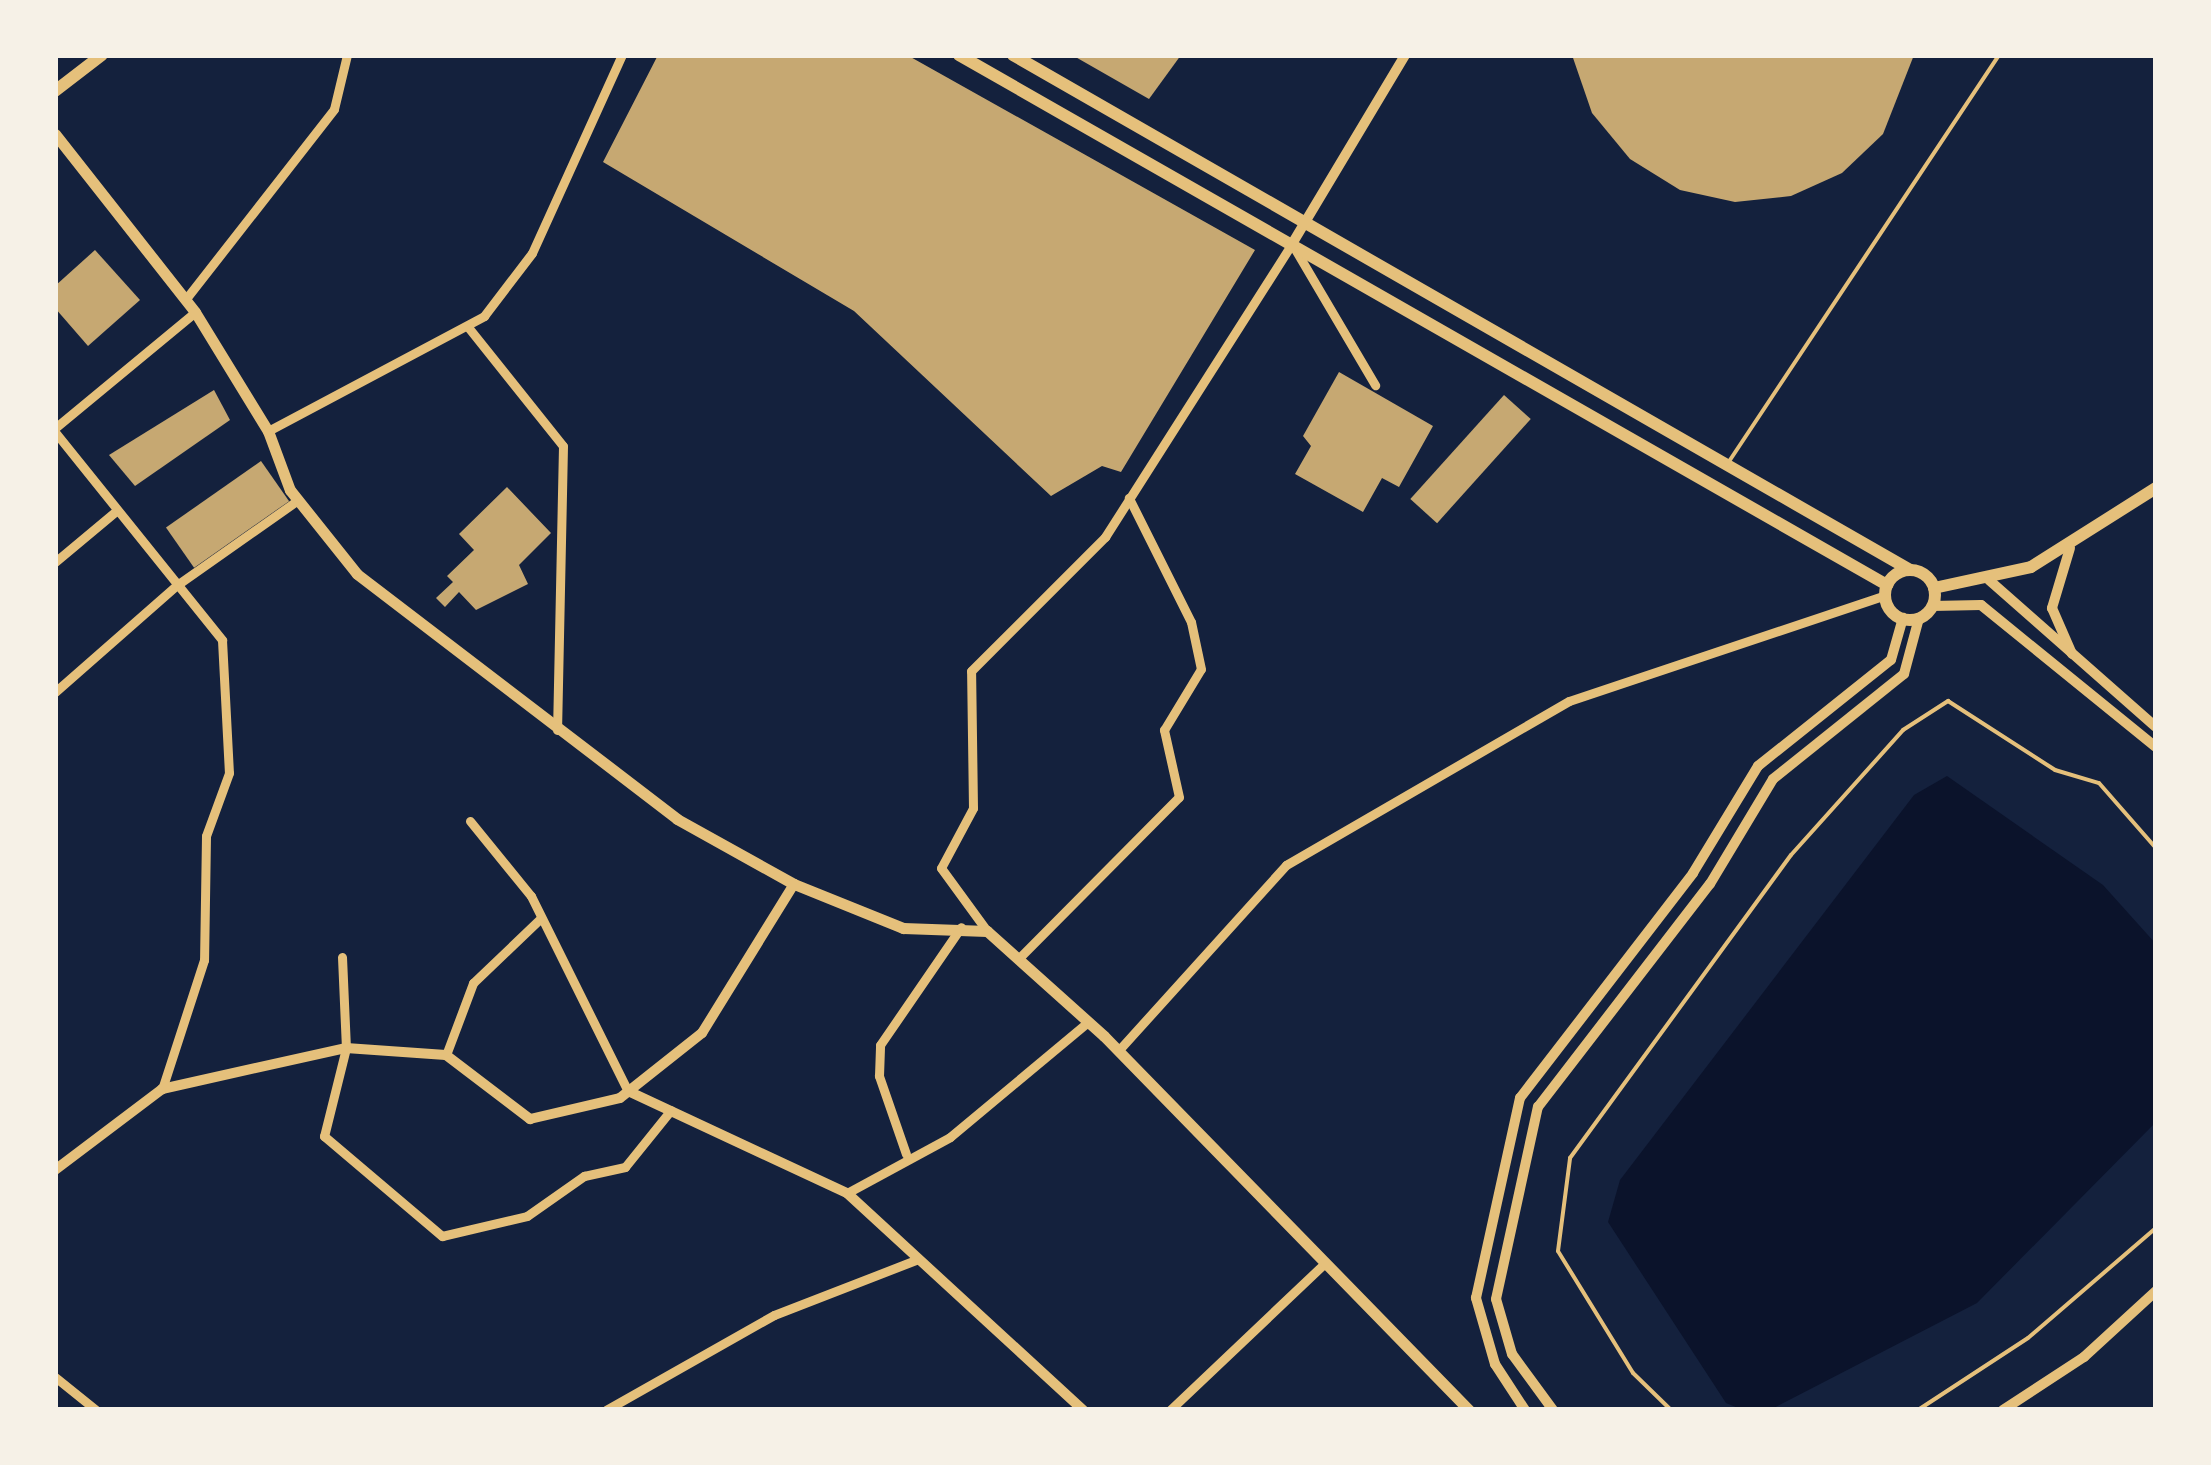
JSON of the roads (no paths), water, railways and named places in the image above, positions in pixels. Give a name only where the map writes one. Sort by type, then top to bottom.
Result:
[{"type":"main road","points":[[55,92],[102,55]]},
{"type":"main road","points":[[958,55],[1716,481],[1886,590],[1903,618],[1919,618],[1932,606],[1934,588]]},
{"type":"main road","points":[[1013,55],[1731,459],[1934,588],[1989,580],[2070,548],[2156,488]]},
{"type":"main road","points":[[55,134],[195,312],[268,430],[298,500],[358,574],[557,733],[677,819],[794,884],[903,928],[961,926],[987,931],[1118,1050],[1469,1410]]},
{"type":"main road","points":[[1886,590],[1910,570]]},
{"type":"street","points":[[185,300],[334,109],[346,55]]},
{"type":"street","points":[[268,430],[468,327],[532,252],[622,55]]},
{"type":"street","points":[[987,931],[941,868],[973,808],[972,671],[1105,537],[1292,244],[1405,55]]},
{"type":"street","points":[[1292,244],[1375,385]]},
{"type":"street","points":[[162,1089],[204,960],[206,836],[228,773],[222,640],[55,430],[195,312]]},
{"type":"street","points":[[468,327],[563,446],[557,733]]},
{"type":"street","points":[[1018,959],[1179,797],[1164,730],[1200,669],[1191,622],[1129,498]]},
{"type":"street","points":[[55,692],[177,585],[298,500]]},
{"type":"street","points":[[55,562],[116,511]]},
{"type":"street","points":[[2070,548],[2052,608],[2079,664]]},
{"type":"street","points":[[1989,580],[2079,664],[2156,727]]},
{"type":"street","points":[[1118,1050],[1286,865],[1569,701],[1886,590]]},
{"type":"street","points":[[1932,606],[1981,605],[2156,747]]},
{"type":"street","points":[[1525,1410],[1494,1364],[1476,1298],[1520,1098],[1693,873],[1758,766],[1891,660],[1903,618]]},
{"type":"street","points":[[1553,1410],[1512,1354],[1496,1298],[1538,1107],[1710,884],[1772,779],[1904,674],[1919,618]]},
{"type":"street","points":[[470,821],[541,918],[628,1091],[847,1193],[1083,1410]]},
{"type":"street","points":[[55,1170],[162,1089],[346,1048],[446,1055],[530,1119],[561,1118],[628,1091],[702,1033],[794,884]]},
{"type":"street","points":[[446,1055],[473,983],[541,918]]},
{"type":"street","points":[[906,1154],[879,1076],[880,1045],[961,926]]},
{"type":"street","points":[[342,958],[346,1048],[324,1136],[442,1236],[527,1216],[584,1176],[625,1167],[671,1110]]},
{"type":"street","points":[[847,1193],[906,1154],[950,1137],[1087,1023]]},
{"type":"street","points":[[606,1410],[774,1316],[916,1260]]},
{"type":"street","points":[[1170,1410],[1325,1263]]},
{"type":"street","points":[[2003,1410],[2084,1358],[2156,1291]]},
{"type":"street","points":[[55,1377],[96,1410]]},
{"type":"lane","points":[[1716,481],[1999,55]]},
{"type":"water","points":[[1947,776],[2103,885],[2156,944],[2156,1122],[1977,1303],[1770,1410],[1743,1410],[1726,1403],[1608,1222],[1620,1180],[1914,795]]}]
